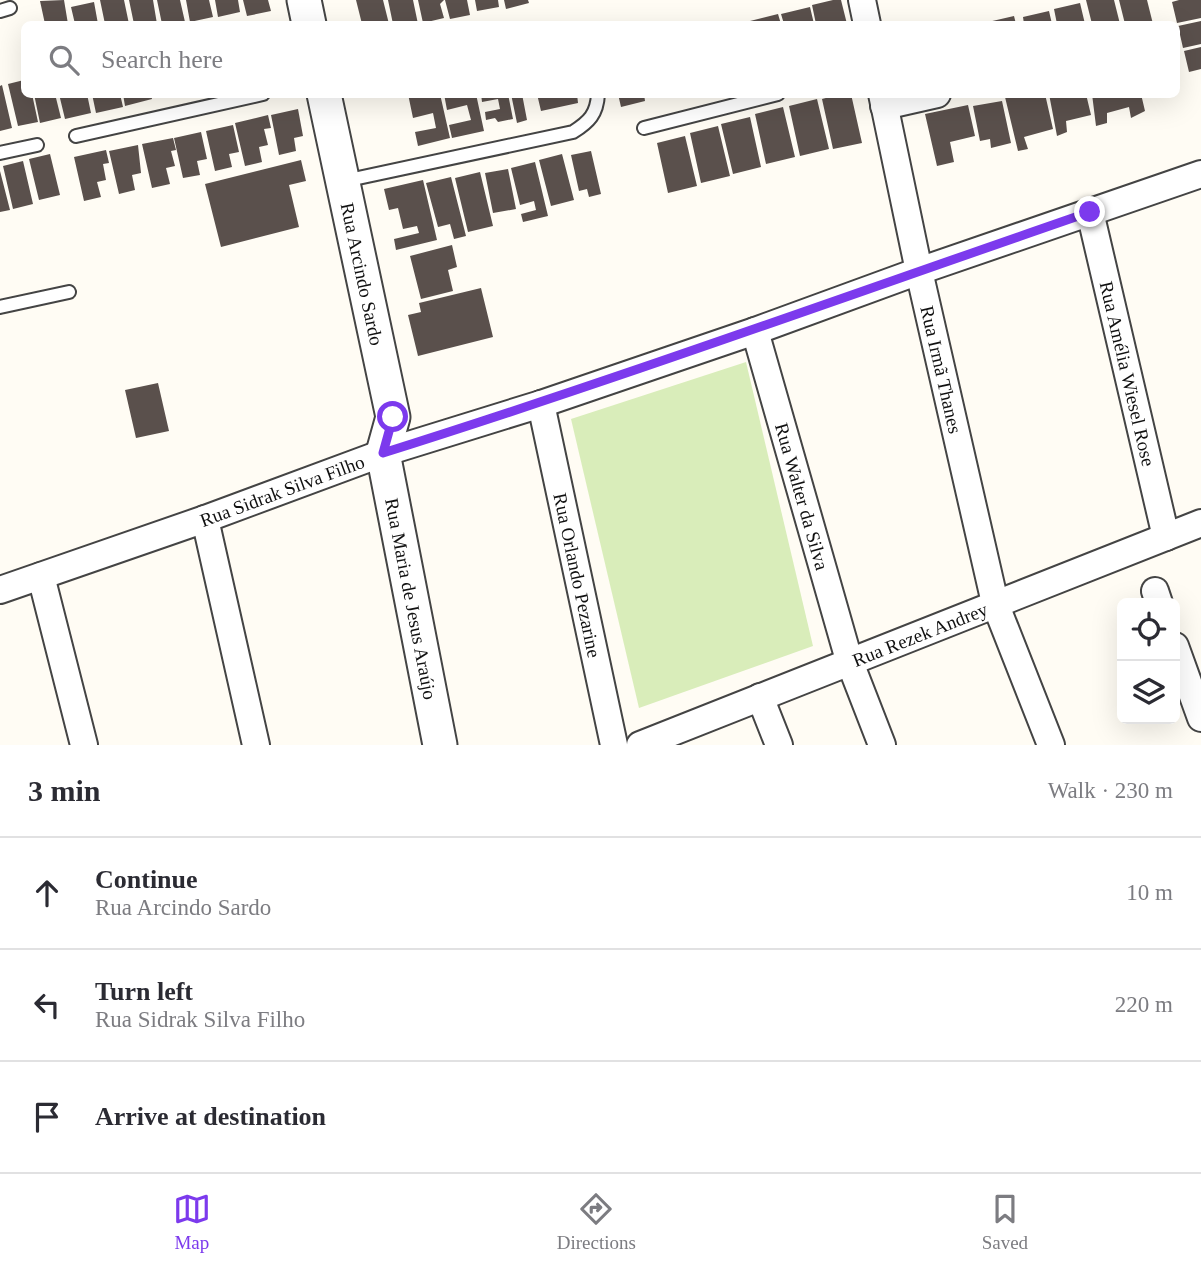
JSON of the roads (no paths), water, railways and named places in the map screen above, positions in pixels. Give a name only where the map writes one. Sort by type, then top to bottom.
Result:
[{"type":"street","points":[[304,0],[308,21]]},
{"type":"street","points":[[862,0],[866,21]]},
{"type":"street","name":"Rua Arcindo Sardo","points":[[325,98],[393,417],[383,453]]},
{"type":"street","points":[[883,100],[901,98]]},
{"type":"street","name":"Rua Irmã Thanes","points":[[883,100],[995,603],[1051,745]]},
{"type":"street","name":"Rua Sidrak Silva Filho","points":[[0,590],[205,519],[383,453],[541,404],[1201,174]]},
{"type":"street","name":"Rua Amélia Wiesel Rose","points":[[1090,212],[1166,537]]},
{"type":"street","name":"Rua Walter da Silva","points":[[755,331],[849,660],[882,745]]},
{"type":"street","name":"Rua Orlando Pezarine","points":[[541,404],[614,745]]},
{"type":"street","name":"Rua Maria de Jesus Araújo","points":[[383,453],[440,745]]},
{"type":"street","points":[[205,519],[256,745]]},
{"type":"street","name":"Rua Rezek Andrey","points":[[640,745],[849,660],[1201,523]]},
{"type":"street","points":[[41,576],[84,745]]},
{"type":"street","points":[[1180,660],[1201,718]]},
{"type":"street","points":[[760,697],[779,745]]},
{"type":"lane","points":[[76,135],[245,98]]},
{"type":"lane","points":[[344,181],[573,132],[593,117],[598,98]]},
{"type":"lane","points":[[644,128],[762,98]]},
{"type":"lane","points":[[0,153],[37,145]]},
{"type":"lane","points":[[0,307],[69,292]]}]
